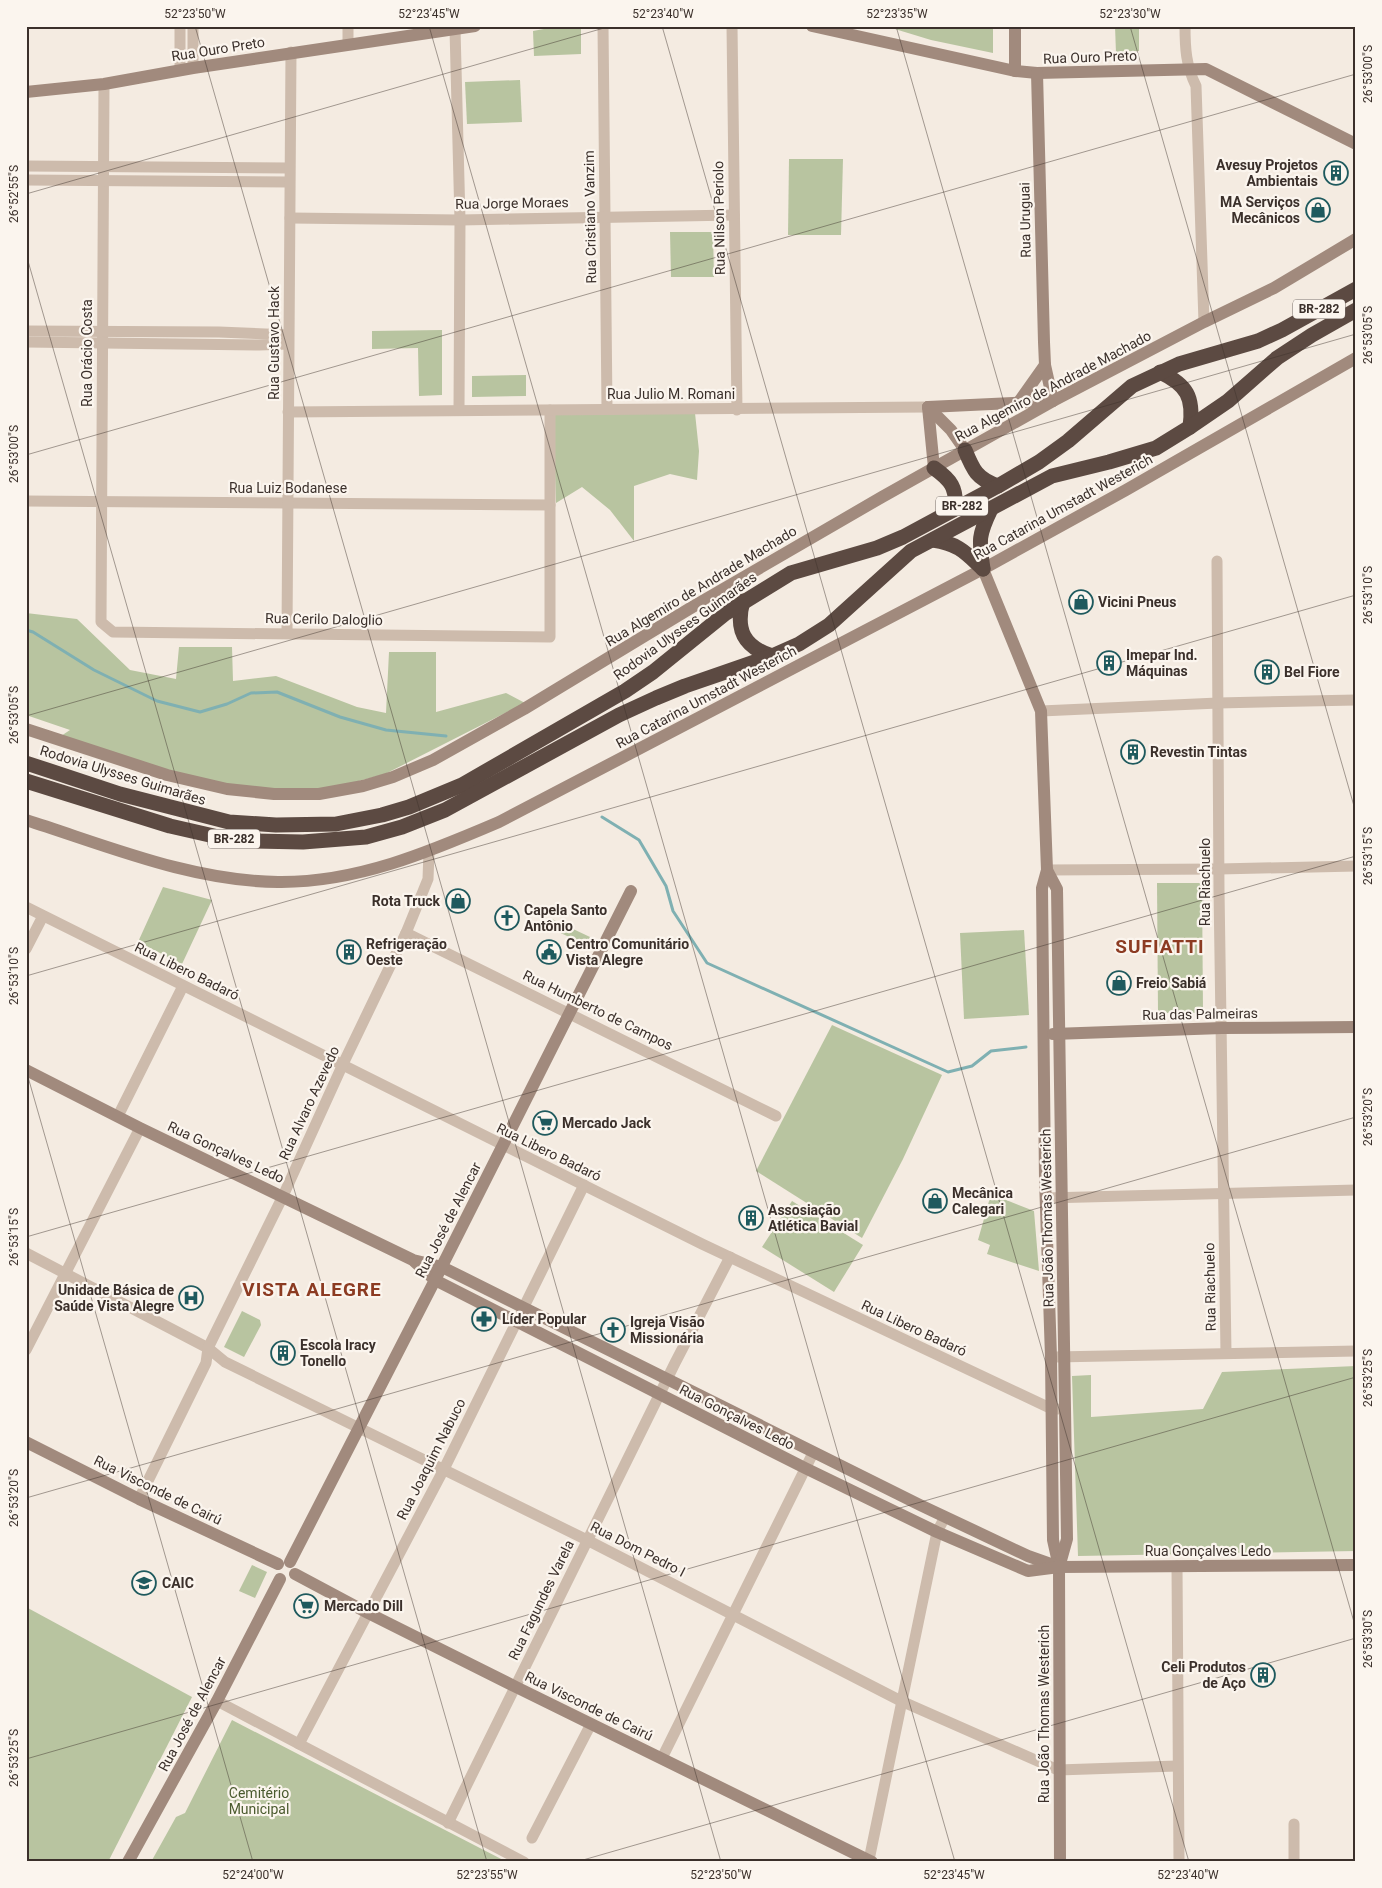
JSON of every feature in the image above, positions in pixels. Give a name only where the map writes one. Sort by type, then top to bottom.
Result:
[{"type":"highway","name":"Rodovia Ulysses Guimarães","points":[[26,763],[120,794],[229,822],[276,825],[336,824],[364,820],[409,806],[462,785],[625,691],[653,672],[743,601],[790,573],[877,548],[903,537],[998,486],[1039,462],[1068,441],[1132,386],[1179,364],[1258,341],[1282,330],[1356,289]]},
{"type":"highway","name":"BR-282","points":[[26,781],[170,826],[227,839],[303,842],[366,837],[402,827],[445,810],[619,715],[684,686],[772,656],[799,644],[828,625],[911,551],[1052,476],[1136,455],[1156,448],[1228,400],[1277,358],[1312,334],[1356,310]]},
{"type":"highway","points":[[1160,372],[1176,380],[1187,393],[1192,410],[1190,427]]},
{"type":"highway","points":[[965,450],[977,474],[987,482],[998,486]]},
{"type":"highway","points":[[934,468],[945,475],[952,485],[956,497],[955,509]]},
{"type":"highway","points":[[984,568],[980,544],[981,529],[990,509]]},
{"type":"highway","points":[[933,540],[951,543],[963,550],[984,568]]},
{"type":"highway","points":[[743,601],[739,615],[741,630],[748,642],[759,652],[772,656]]},
{"type":"street","points":[[180,26],[180,70]]},
{"type":"street","points":[[193,26],[193,68]]},
{"type":"street","points":[[348,26],[348,44]]},
{"type":"street","name":"Rua Ouro Preto","points":[[26,92],[104,84],[291,52],[475,26]]},
{"type":"street","name":"Rua Cristiano Vanzim","points":[[603,26],[607,408]]},
{"type":"street","name":"Rua Nilson Periolo","points":[[732,26],[736,410]]},
{"type":"street","name":"Rua Ouro Preto","points":[[812,26],[855,31],[1015,71],[1038,74],[1206,69],[1356,144]]},
{"type":"street","points":[[1015,26],[1015,71]]},
{"type":"street","points":[[1185,26],[1188,70],[1196,86],[1204,322]]},
{"type":"street","points":[[455,29],[460,220],[459,410]]},
{"type":"street","name":"Rua Gustavo Hack","points":[[287,633],[291,52]]},
{"type":"street","name":"Rua Uruguai","points":[[1038,74],[1041,273],[1045,365],[1053,401]]},
{"type":"street","name":"Rua Orácio Costa","points":[[101,622],[104,84]]},
{"type":"street","points":[[289,168],[28,166],[28,180],[289,182]]},
{"type":"street","points":[[174,167],[174,181]]},
{"type":"street","points":[[229,167],[229,181]]},
{"type":"street","name":"Rua Jorge Moraes","points":[[290,218],[460,220],[605,216],[734,216]]},
{"type":"street","name":"Rua Algemiro de Andrade Machado","points":[[26,729],[167,775],[227,789],[274,794],[318,794],[363,786],[393,777],[433,760],[524,709],[698,604],[965,450],[1053,401],[1204,322],[1274,288],[1356,239]]},
{"type":"street","points":[[168,332],[169,344]]},
{"type":"street","points":[[30,337],[102,337],[168,332],[219,332],[288,339]]},
{"type":"street","points":[[219,332],[219,344]]},
{"type":"street","points":[[102,337],[169,344],[219,344],[288,339]]},
{"type":"street","name":"Rua Catarina Umstadt Westerich","points":[[26,820],[155,862],[195,872],[229,878],[278,882],[317,880],[365,871],[429,852],[499,822],[984,568],[1126,490],[1356,358]]},
{"type":"street","points":[[1018,402],[1045,365]]},
{"type":"street","name":"Rua Julio M. Romani","points":[[288,412],[607,408],[736,410],[928,407],[1053,401]]},
{"type":"street","points":[[928,407],[951,430],[965,450]]},
{"type":"street","points":[[928,407],[934,468]]},
{"type":"street","points":[[550,410],[550,505]]},
{"type":"street","name":"Rua Luiz Bodanese","points":[[26,501],[550,505]]},
{"type":"street","name":"Rua Cerilo Daloglio","points":[[101,622],[113,632],[550,637],[550,505]]},
{"type":"street","name":"Rua Riachuelo","points":[[1217,561],[1226,1353]]},
{"type":"street","name":"Rua João Thomas Westerich","points":[[984,568],[1041,710],[1047,870],[1042,888],[1048,1289],[1057,1356]]},
{"type":"street","points":[[1041,710],[1356,700]]},
{"type":"street","name":"Rua Alvaro Azevedo","points":[[139,1498],[206,1363],[208,1348],[283,1196],[343,1064],[406,933],[428,879],[429,852]]},
{"type":"street","points":[[1047,870],[1356,866]]},
{"type":"street","name":"Rua João Thomas Westerich","points":[[1047,870],[1057,889],[1063,1288],[1057,1356],[1058,1409],[1066,1486],[1067,1539],[1060,1566],[1058,1770],[1060,1862]]},
{"type":"street","name":"Rua José de Alencar","points":[[128,1862],[217,1701],[280,1579],[289,1580],[288,1566],[632,891]]},
{"type":"street","name":"Rua Libero Badaró","points":[[26,907],[584,1186],[730,1257],[1058,1409]]},
{"type":"street","points":[[26,949],[43,916]]},
{"type":"street","name":"Rua Humberto de Campos","points":[[406,933],[776,1116]]},
{"type":"street","points":[[1043,960],[1058,960]]},
{"type":"street","points":[[118,1116],[183,986]]},
{"type":"street","name":"Rua das Palmeiras","points":[[1044,1034],[1222,1028],[1356,1027]]},
{"type":"street","name":"Rua Gonçalves Ledo","points":[[26,1070],[140,1128],[413,1260],[442,1267],[524,1306],[945,1517],[1028,1556],[1060,1566]]},
{"type":"street","points":[[1045,1120],[1061,1120]]},
{"type":"street","points":[[26,1350],[140,1128]]},
{"type":"street","name":"Rua Joaquim Nabuco","points":[[299,1744],[444,1469],[584,1186]]},
{"type":"street","points":[[1046,1198],[1356,1190]]},
{"type":"street","name":"Rua Dom Pedro I","points":[[26,1254],[208,1348],[225,1362],[587,1540],[901,1700],[1058,1770]]},
{"type":"street","name":"Rua Fagundes Varela","points":[[448,1823],[587,1540],[730,1257]]},
{"type":"street","name":"Rua Gonçalves Ledo","points":[[413,1260],[435,1280],[586,1358],[876,1503],[937,1532],[1028,1571],[1060,1566],[1356,1564]]},
{"type":"street","points":[[1048,1289],[1063,1288]]},
{"type":"street","points":[[586,1358],[595,1342]]},
{"type":"street","points":[[1057,1356],[1356,1351]]},
{"type":"street","name":"Rua João Thomas Westerich","points":[[1058,1409],[1052,1486],[1053,1540],[1060,1566]]},
{"type":"street","points":[[731,1431],[739,1415]]},
{"type":"street","name":"Rua Visconde de Cairú","points":[[26,1442],[139,1498],[288,1566],[368,1613],[870,1861]]},
{"type":"street","points":[[662,1758],[813,1452]]},
{"type":"street","points":[[1052,1486],[1066,1486]]},
{"type":"street","points":[[876,1503],[883,1487]]},
{"type":"street","points":[[870,1861],[901,1700],[937,1532],[945,1517]]},
{"type":"street","points":[[1178,1566],[1177,1766],[1179,1862]]},
{"type":"street","points":[[217,1701],[524,1862]]},
{"type":"street","points":[[532,1838],[591,1724]]},
{"type":"street","points":[[1058,1770],[1177,1766]]},
{"type":"street","points":[[1294,1824],[1294,1862]]},
{"type":"green space","points":[[560,26],[581,26],[581,54],[534,56],[533,31]]},
{"type":"green space","points":[[885,26],[993,26],[993,53],[931,40]]},
{"type":"green space","points":[[1115,26],[1139,26],[1139,51],[1116,53]]},
{"type":"green space","points":[[520,80],[522,122],[467,124],[465,82]]},
{"type":"green space","points":[[789,159],[843,159],[841,235],[788,235]]},
{"type":"green space","points":[[670,232],[713,232],[714,277],[671,277]]},
{"type":"green space","points":[[442,330],[442,395],[419,396],[418,348],[372,349],[372,331]]},
{"type":"green space","points":[[526,375],[526,396],[472,397],[472,376]]},
{"type":"green space","points":[[695,413],[699,451],[697,480],[670,474],[634,486],[634,541],[610,510],[582,487],[556,503],[553,415]]},
{"type":"green space","points":[[26,613],[77,619],[130,670],[176,679],[179,647],[232,647],[233,681],[276,676],[357,707],[386,713],[389,652],[436,652],[436,712],[506,693],[525,703],[385,774],[318,792],[227,788],[58,738],[70,730],[26,715]]},
{"type":"green space","points":[[1157,883],[1202,883],[1203,1013],[1158,1013]]},
{"type":"green space","points":[[163,887],[212,900],[182,964],[138,942]]},
{"type":"green space","points":[[552,919],[590,937],[586,945],[548,927]]},
{"type":"green space","points":[[1024,930],[1029,1015],[964,1019],[960,933]]},
{"type":"green space","points":[[832,1025],[942,1075],[903,1159],[862,1238],[756,1171]]},
{"type":"green space","points":[[991,1194],[1034,1211],[1039,1271],[987,1254],[990,1245],[978,1240]]},
{"type":"green space","points":[[792,1201],[863,1245],[834,1292],[762,1247]]},
{"type":"green space","points":[[242,1311],[260,1320],[261,1325],[244,1357],[224,1347]]},
{"type":"green space","points":[[1356,1366],[1356,1551],[1078,1556],[1072,1376],[1091,1375],[1091,1417],[1203,1409],[1222,1372]]},
{"type":"green space","points":[[252,1565],[267,1572],[255,1598],[239,1591]]},
{"type":"green space","points":[[26,1607],[192,1697],[108,1862],[26,1862]]},
{"type":"green space","name":"Cemitério Municipal","points":[[232,1720],[507,1862],[151,1862],[176,1817],[185,1813]]},
{"type":"waterway","points":[[26,630],[33,632],[94,670],[157,701],[200,712],[227,704],[251,693],[277,692],[340,717],[386,730],[446,736]]},
{"type":"waterway","points":[[602,817],[639,840],[666,886],[673,911],[707,963],[948,1072],[972,1066],[991,1051],[1026,1047]]},
{"type":"place","name":"Avesuy Projetos Ambientais","points":[[1336,173]]},
{"type":"place","name":"MA Serviços Mecânicos","points":[[1318,210]]},
{"type":"place","name":"Vicini Pneus","points":[[1081,602]]},
{"type":"place","name":"Imepar Ind. Máquinas","points":[[1109,663]]},
{"type":"place","name":"Bel Fiore","points":[[1267,672]]},
{"type":"place","name":"Revestin Tintas","points":[[1133,752]]},
{"type":"place","name":"Rota Truck","points":[[458,901]]},
{"type":"place","name":"Capela Santo Antônio","points":[[507,918]]},
{"type":"place","name":"Refrigeração Oeste","points":[[349,952]]},
{"type":"place","name":"Centro Comunitário Vista Alegre","points":[[549,952]]},
{"type":"place","name":"Freio Sabiá","points":[[1119,983]]},
{"type":"place","name":"Mercado Jack","points":[[545,1123]]},
{"type":"place","name":"Mecânica Calegari","points":[[935,1201]]},
{"type":"place","name":"Assosiação Atlética Bavial","points":[[751,1218]]},
{"type":"place","name":"Unidade Básica de Saúde Vista Alegre","points":[[191,1298]]},
{"type":"place","name":"Líder Popular","points":[[484,1319]]},
{"type":"place","name":"Igreja Visão Missionária","points":[[613,1330]]},
{"type":"place","name":"Escola Iracy Tonello","points":[[283,1353]]},
{"type":"place","name":"CAIC","points":[[144,1583]]},
{"type":"place","name":"Mercado Dill","points":[[306,1606]]},
{"type":"place","name":"Celi Produtos de Aço","points":[[1263,1675]]},
{"type":"district","name":"SUFIATTI","points":[[1160,946]]},
{"type":"district","name":"VISTA ALEGRE","points":[[312,1289]]}]
